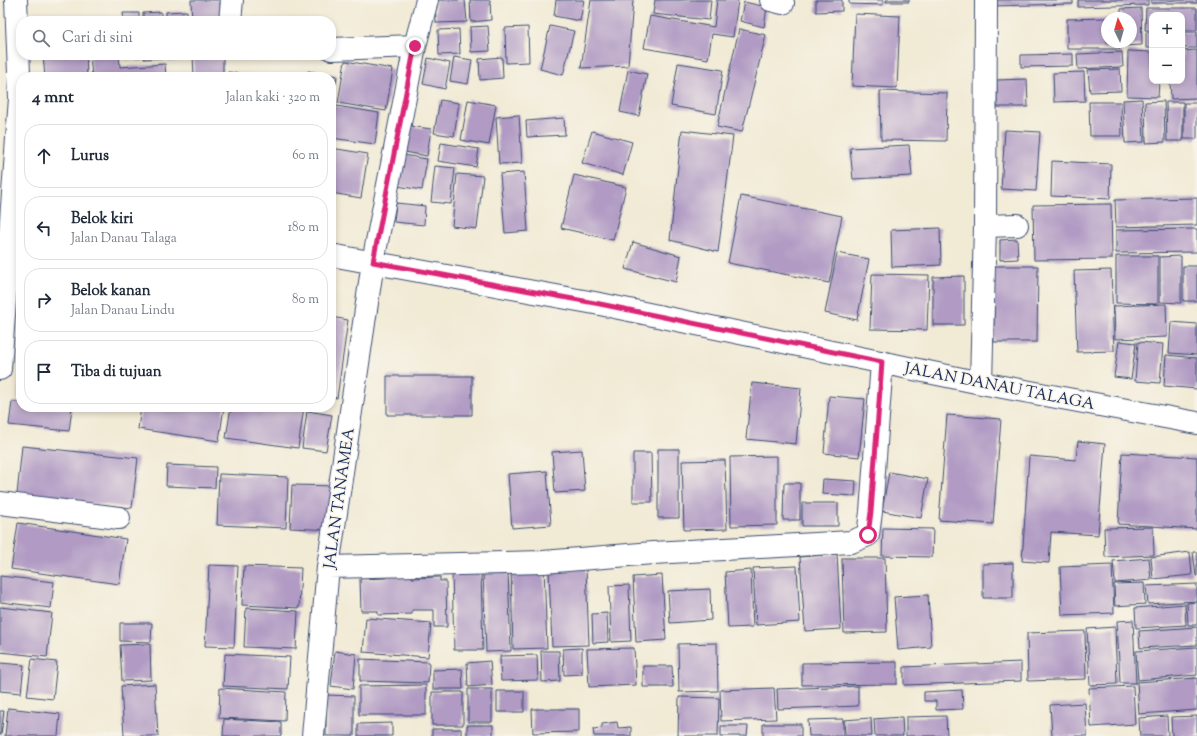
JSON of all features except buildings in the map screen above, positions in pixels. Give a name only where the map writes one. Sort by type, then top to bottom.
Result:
[{"type":"street","points":[[16,0],[17,16]]},
{"type":"street","points":[[230,16],[232,0]]},
{"type":"street","name":"JALAN TANAMEA","points":[[313,736],[328,567],[373,262],[415,46],[427,0]]},
{"type":"street","points":[[981,383],[985,226],[986,0]]},
{"type":"street","points":[[336,49],[415,46]]},
{"type":"street","points":[[18,60],[19,72]]},
{"type":"street","points":[[0,369],[16,146]]},
{"type":"street","points":[[985,226],[1017,225]]},
{"type":"street","name":"JALAN DANAU TALAGA","points":[[336,256],[600,304],[981,383],[1197,423]]},
{"type":"street","points":[[328,567],[543,562],[654,553],[851,542],[868,535],[882,362]]},
{"type":"street","points":[[0,503],[119,518]]},
{"type":"route","points":[[415,46],[373,262],[600,304],[882,362],[868,535]]}]
